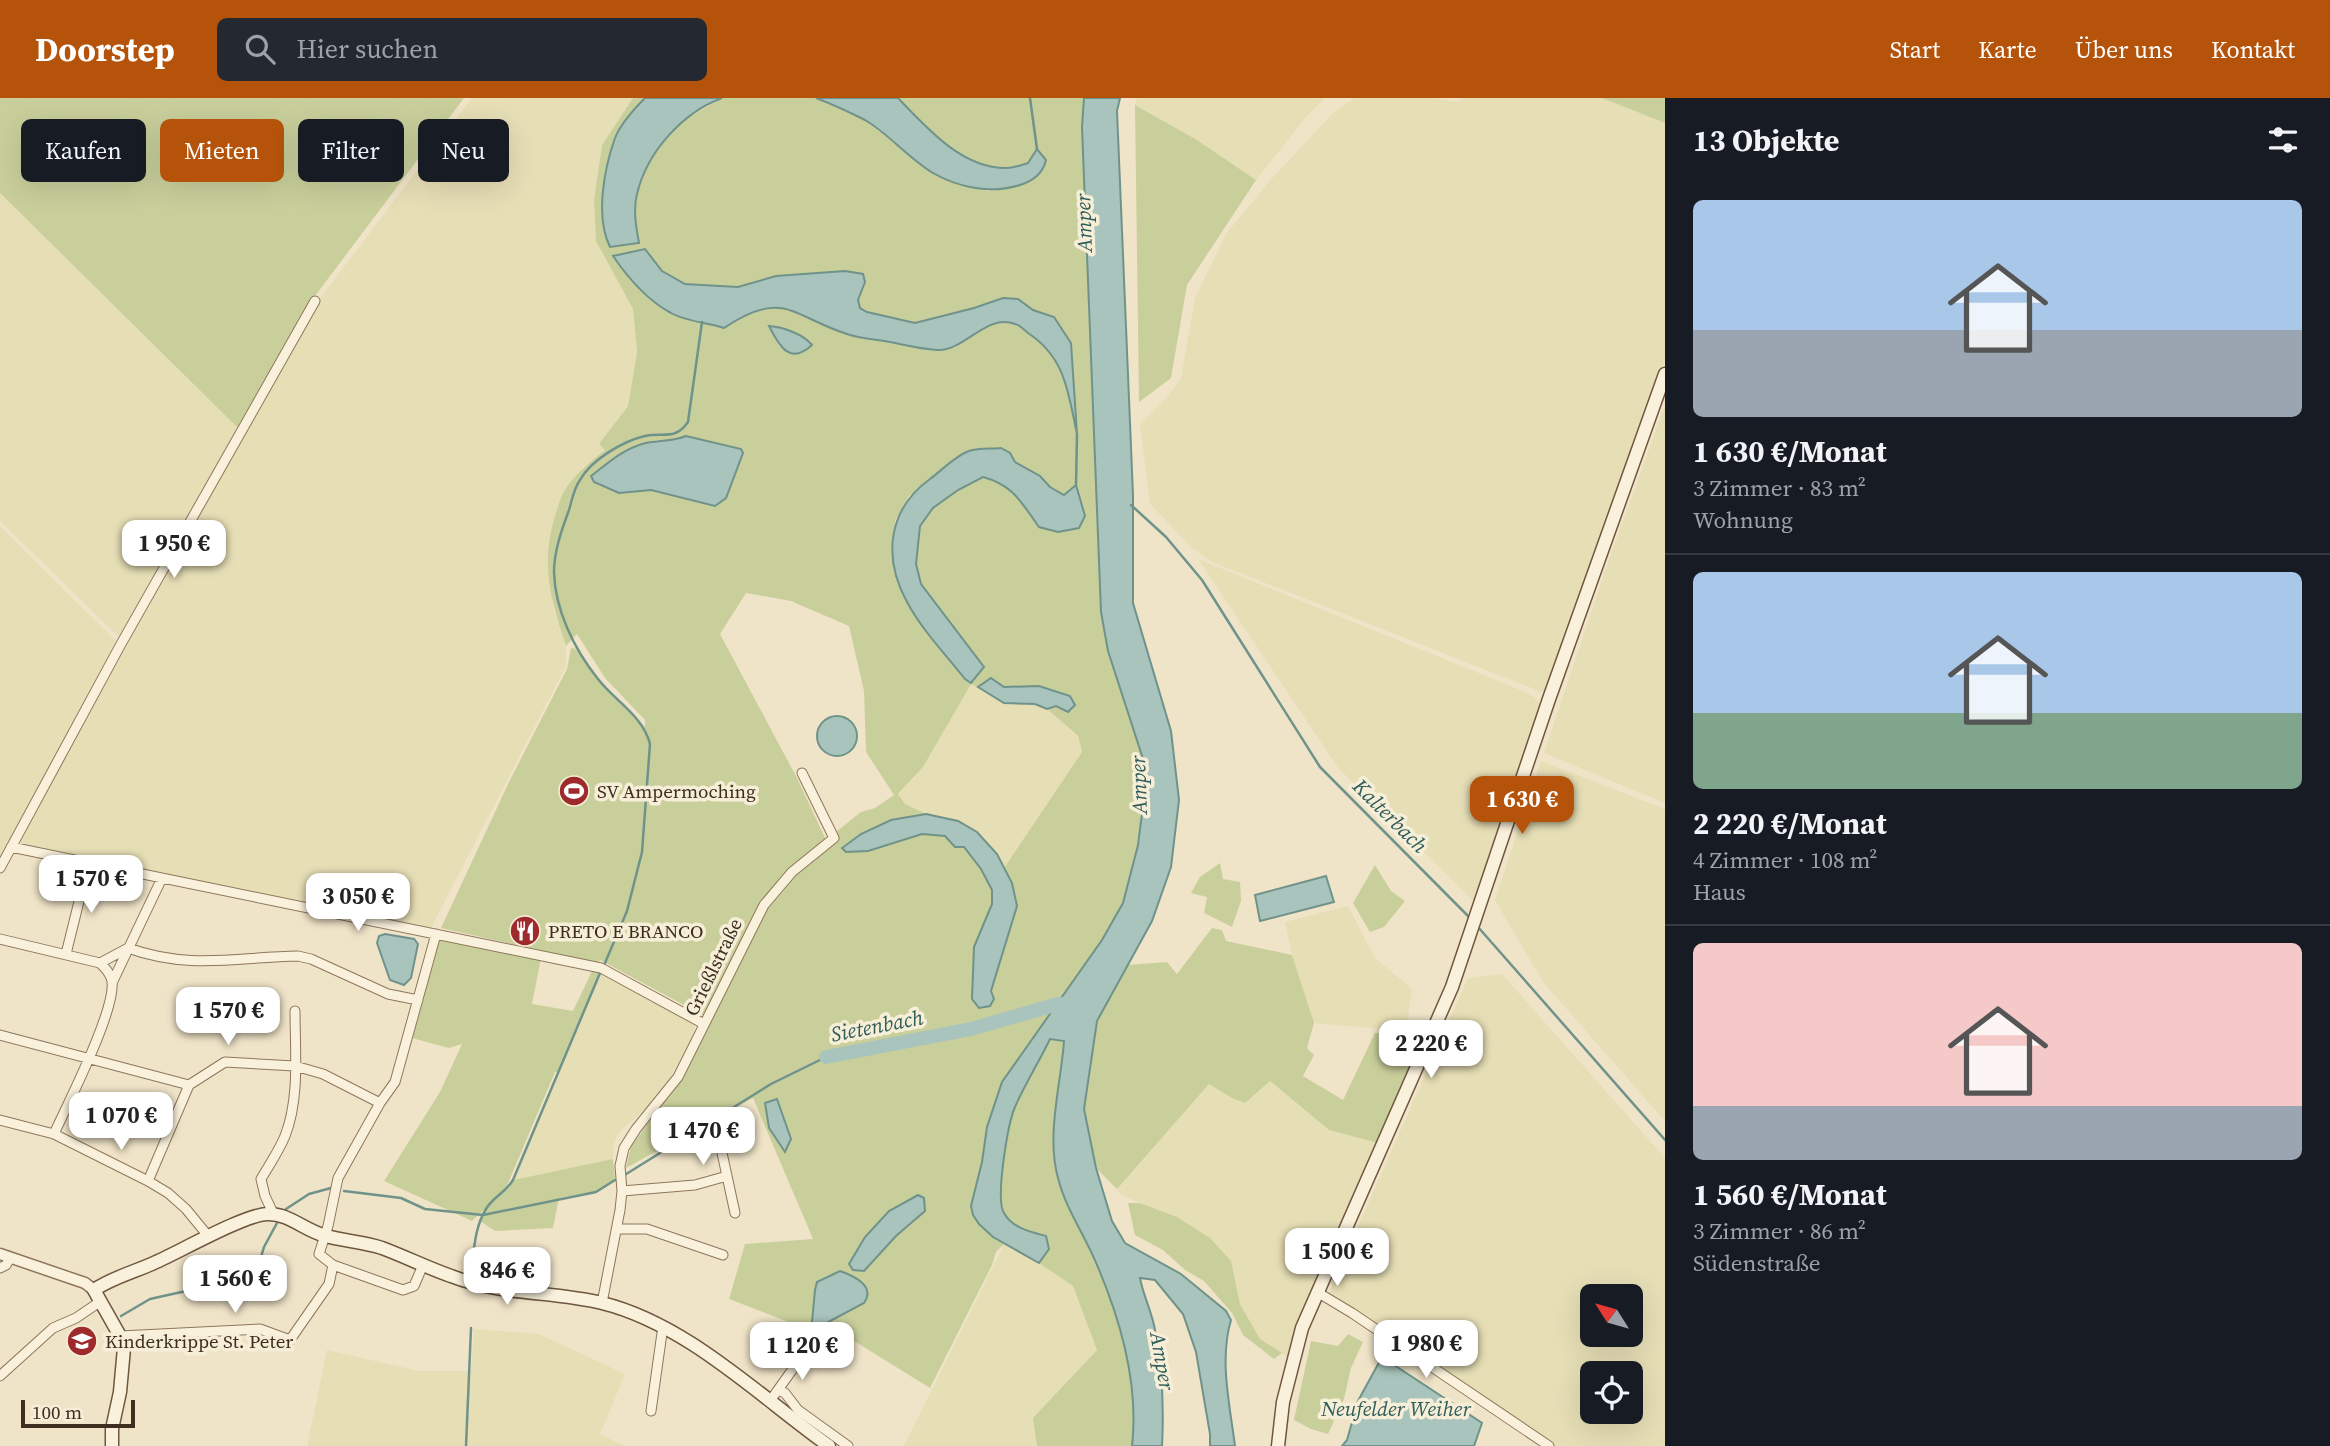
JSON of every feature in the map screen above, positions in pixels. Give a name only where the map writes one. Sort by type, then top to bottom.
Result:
[{"type":"main road","points":[[1278,1446],[1283,1402],[1292,1360],[1317,1292],[1430,1043],[1469,940],[1549,699],[1665,374]]},
{"type":"main road","points":[[108,1445],[124,1362],[124,1348],[97,1296],[107,1281],[263,1214],[273,1213],[324,1236],[381,1248],[458,1279],[499,1289],[602,1303],[632,1314],[665,1329],[720,1364],[829,1446]]},
{"type":"street","points":[[0,868],[121,644],[315,301]]},
{"type":"street","name":"Grießlstraße","points":[[602,1303],[617,1229],[622,1191],[620,1166],[624,1148],[678,1077],[749,931],[770,896],[792,872],[834,838],[803,773]]},
{"type":"street","points":[[11,848],[601,968],[704,1024]]},
{"type":"street","points":[[66,954],[87,869]]},
{"type":"street","points":[[54,1134],[110,1004],[112,983],[162,878]]},
{"type":"street","points":[[423,1265],[414,1286],[403,1290],[333,1265],[319,1254],[338,1178],[380,1103],[395,1082],[436,934]]},
{"type":"street","points":[[0,939],[100,963],[109,972],[112,983]]},
{"type":"street","points":[[100,963],[128,948],[148,955],[208,962],[298,956],[312,959],[388,994],[418,1000]]},
{"type":"street","points":[[273,1213],[261,1179],[285,1135],[290,1117],[295,1066],[295,1011]]},
{"type":"street","points":[[0,1035],[189,1085]]},
{"type":"street","points":[[148,1181],[189,1085],[225,1062],[295,1066],[323,1074],[380,1103]]},
{"type":"street","points":[[0,1120],[54,1134],[148,1181],[168,1193],[186,1209],[209,1237]]},
{"type":"street","points":[[722,1153],[735,1213]]},
{"type":"street","points":[[622,1191],[695,1185],[727,1177]]},
{"type":"street","points":[[617,1229],[647,1229],[723,1255]]},
{"type":"street","points":[[0,1268],[6,1265],[5,1256],[85,1283],[97,1296],[76,1318],[53,1328],[0,1376]]},
{"type":"street","points":[[120,1336],[260,1329],[290,1340],[329,1284],[333,1265]]},
{"type":"street","points":[[1317,1292],[1414,1353],[1549,1446]]},
{"type":"street","points":[[651,1410],[662,1332],[665,1329]]},
{"type":"street","points":[[770,1401],[810,1345]]},
{"type":"street","points":[[778,1390],[785,1393],[798,1410],[848,1446]]},
{"type":"shaded area","points":[[472,98],[633,98],[602,145],[594,200],[596,241],[633,309],[637,352],[628,406],[599,444],[605,449],[583,467],[574,480],[552,604],[566,646],[566,666],[431,928],[16,845],[126,640],[318,301],[418,169],[418,182],[509,182],[509,119],[456,119]]},
{"type":"shaded area","points":[[1137,98],[1325,98],[1306,117],[1256,180],[1197,140],[1135,105]]},
{"type":"shaded area","points":[[1354,98],[1437,98],[1457,102],[1461,98],[1602,98],[1665,123],[1665,360],[1545,691],[1542,692],[1212,562],[1192,548],[1150,504],[1140,424],[1166,398],[1181,378],[1195,298],[1226,234],[1268,183],[1333,113]]},
{"type":"shaded area","points":[[0,193],[240,430],[121,639],[0,521]]},
{"type":"shaded area","points":[[1665,405],[1665,803],[1544,753],[1605,571]]},
{"type":"shaded area","points":[[0,526],[117,642],[0,859]]},
{"type":"shaded area","points":[[1198,559],[1530,694],[1540,703],[1478,905],[1339,769]]},
{"type":"shaded area","points":[[971,683],[1004,703],[1036,704],[1047,709],[1078,737],[1082,752],[1004,868],[997,854],[958,821],[926,814],[905,804],[898,795],[923,767]]},
{"type":"shaded area","points":[[1541,761],[1665,809],[1665,1121],[1543,982],[1495,900]]},
{"type":"shaded area","points":[[1348,906],[1375,958],[1412,989],[1406,1031],[1313,1023],[1285,922]]},
{"type":"shaded area","points":[[601,972],[694,1023],[691,1042],[669,1079],[646,1109],[619,1132],[614,1143],[613,1159],[513,1180]]},
{"type":"shaded area","points":[[1502,974],[1665,1158],[1665,1446],[1555,1446],[1329,1292],[1468,978]]},
{"type":"shaded area","points":[[1270,1081],[1329,1130],[1378,1143],[1314,1289],[1288,1357],[1260,1339],[1240,1304],[1231,1261],[1177,1217],[1123,1196],[1117,1189],[1209,1084],[1232,1098]]},
{"type":"shaded area","points":[[1004,1244],[1073,1286],[1097,1350],[1034,1418],[1037,1446],[904,1446]]},
{"type":"shaded area","points":[[474,1329],[539,1334],[625,1374],[600,1434],[624,1446],[307,1446],[327,1350],[419,1371],[471,1371]]},
{"type":"green space","points":[[0,98],[464,98],[448,119],[418,119],[418,159],[404,178],[404,119],[298,119],[298,182],[401,182],[312,300],[240,430],[0,193]]},
{"type":"green space","points":[[633,98],[645,98],[618,132],[611,150],[603,208],[603,222],[610,247],[639,243],[635,219],[637,194],[648,165],[664,140],[686,119],[722,98],[816,98],[866,121],[934,173],[988,191],[1028,163],[1007,168],[975,162],[946,144],[898,98],[1084,98],[1082,127],[1108,651],[1144,762],[1145,790],[1138,845],[1123,903],[1102,940],[1002,1082],[987,1127],[982,1162],[993,1237],[1004,1244],[996,1252],[930,1388],[838,1331],[809,1330],[729,1299],[745,1244],[813,1239],[753,1098],[626,1168],[631,1146],[685,1073],[712,1020],[600,960],[598,963],[441,928],[509,782],[567,669],[571,648],[578,649],[598,679],[645,727],[645,720],[605,678],[577,634],[566,646],[555,612],[549,580],[551,531],[561,498],[576,475],[605,450],[599,444],[628,406],[637,352],[633,309],[596,241],[594,200],[602,145]],"holes":[[[645,249],[662,272],[685,284],[738,287],[776,276],[845,271],[865,282],[858,300],[860,308],[915,323],[1003,298],[1018,299],[1033,310],[1054,317],[1076,428],[1066,386],[1057,363],[1040,341],[1012,324],[1000,322],[990,325],[954,348],[847,334],[795,310],[778,307],[752,313],[724,328],[691,317],[661,302],[636,283],[613,256]],[[770,326],[792,332],[808,341],[812,345],[804,352],[779,346]],[[686,436],[715,506],[592,477],[628,450],[648,443]],[[967,452],[1010,453],[1015,462],[1040,476],[1064,496],[1076,486],[1085,516],[1039,527],[1009,490],[982,477],[933,508],[920,526],[916,564],[921,584],[984,667],[965,679],[908,604],[897,581],[895,521],[909,496]],[[746,593],[791,601],[849,626],[864,691],[866,752],[894,795],[875,808],[861,812],[826,840],[797,778],[720,634]],[[991,679],[1004,687],[1039,686],[1070,696],[1047,709],[1078,736],[1082,752],[1004,868],[1012,883],[1017,906],[991,991],[979,1008],[972,998],[974,947],[992,904],[992,890],[981,869],[964,847],[955,847],[945,836],[922,834],[868,851],[846,852],[861,834],[891,820],[926,814],[905,804],[898,794],[923,767],[971,684],[978,687]],[[917,1220],[896,1236],[864,1271],[849,1263]]]},
{"type":"green space","points":[[1602,98],[1665,98],[1665,123]]},
{"type":"green space","points":[[1135,105],[1197,140],[1256,180],[1187,285],[1171,378],[1139,402]]},
{"type":"green space","points":[[1220,863],[1223,879],[1240,882],[1241,901],[1232,927],[1204,913],[1207,897],[1191,893],[1200,877]]},
{"type":"green space","points":[[1375,865],[1391,891],[1405,901],[1384,927],[1370,932],[1353,903]]},
{"type":"green space","points":[[1212,928],[1222,930],[1226,941],[1292,955],[1314,1023],[1307,1048],[1314,1055],[1303,1076],[1343,1100],[1375,1033],[1408,1035],[1423,1050],[1378,1143],[1329,1130],[1270,1081],[1245,1103],[1209,1084],[1117,1189],[1096,1168],[1084,1109],[1097,1021],[1128,965],[1167,962],[1177,974]]},
{"type":"green space","points":[[438,939],[541,958],[532,1004],[573,1011],[593,969],[600,973],[506,1188],[494,1199],[508,1189],[513,1180],[613,1159],[615,1180],[598,1191],[559,1198],[553,1228],[495,1231],[480,1221],[486,1208],[472,1221],[384,1181],[440,1092],[462,1044],[449,1048],[412,1038]]},
{"type":"green space","points":[[1050,1039],[1064,1041],[1058,1088],[1096,1263],[1116,1312],[1130,1369],[1134,1427],[1132,1446],[1037,1446],[1033,1418],[1097,1350],[1073,1286],[1039,1263],[1049,1249],[1046,1236],[1022,1229],[1012,1222],[1004,1213],[1002,1205],[1004,1161],[1012,1116]]},
{"type":"green space","points":[[1128,1203],[1140,1203],[1177,1217],[1210,1238],[1231,1261],[1240,1304],[1260,1339],[1282,1353],[1274,1359],[1243,1335],[1232,1313],[1204,1281],[1185,1270],[1163,1250],[1135,1235]]},
{"type":"green space","points":[[1348,1334],[1363,1342],[1351,1368],[1344,1399],[1328,1434],[1294,1420],[1311,1341],[1338,1346]]},
{"type":"water","points":[[645,98],[722,98],[693,113],[680,124],[649,163],[636,200],[635,218],[639,243],[610,247],[605,235],[602,208],[607,164],[618,132]]},
{"type":"water","points":[[816,98],[898,98],[946,144],[975,162],[1012,168],[1028,163],[1037,149],[1046,160],[1037,176],[1020,185],[998,189],[965,186],[933,173],[865,120]]},
{"type":"water","points":[[1084,98],[1120,98],[1117,111],[1133,495],[1133,603],[1171,731],[1179,800],[1171,867],[1152,921],[1097,1021],[1084,1109],[1096,1168],[1112,1221],[1125,1243],[1181,1274],[1226,1311],[1231,1320],[1226,1367],[1235,1446],[1210,1446],[1196,1352],[1183,1314],[1155,1280],[1140,1278],[1154,1323],[1159,1358],[1163,1402],[1162,1446],[1132,1446],[1133,1400],[1130,1377],[1114,1308],[1066,1201],[1055,1162],[1055,1110],[1064,1041],[1050,1039],[1015,1107],[1006,1144],[1002,1178],[1002,1205],[1007,1218],[1017,1226],[1046,1236],[1049,1249],[1039,1263],[993,1237],[979,1224],[971,1206],[987,1127],[1002,1082],[1102,940],[1123,903],[1138,845],[1145,790],[1144,762],[1108,651],[1101,612],[1082,127]]},
{"type":"water","points":[[645,249],[662,271],[685,284],[738,287],[776,276],[845,271],[863,274],[865,282],[858,300],[860,308],[915,323],[1003,298],[1018,299],[1033,310],[1054,317],[1071,343],[1077,434],[1068,391],[1058,365],[1041,343],[1020,326],[1004,322],[994,324],[956,345],[937,350],[852,336],[800,314],[775,308],[744,316],[724,328],[683,318],[662,308],[639,288],[613,256]]},
{"type":"water","points":[[769,326],[792,332],[812,345],[797,354],[791,353],[781,346]]},
{"type":"water","points":[[686,436],[741,449],[743,453],[726,498],[715,506],[651,490],[619,493],[594,482],[591,476],[615,457],[635,447]]},
{"type":"water","points":[[1001,448],[1010,453],[1015,462],[1040,476],[1050,487],[1064,495],[1076,485],[1085,516],[1079,528],[1058,532],[1039,527],[1009,490],[983,477],[958,490],[933,508],[920,526],[916,564],[921,584],[984,667],[971,683],[935,642],[907,602],[894,569],[893,536],[905,505],[916,491],[948,464],[969,451]]},
{"type":"water","points":[[991,678],[1004,687],[1039,686],[1070,696],[1075,705],[1068,712],[1056,706],[1047,709],[1035,704],[1004,703],[978,687]]},
{"type":"water","points":[[837,716],[845,717],[851,722],[856,728],[856,744],[851,750],[845,755],[837,756],[829,755],[823,750],[818,744],[817,736],[818,728],[823,722],[829,717]]},
{"type":"water","points":[[926,814],[958,821],[977,832],[997,854],[1012,883],[1017,906],[991,991],[994,999],[990,1006],[979,1008],[972,999],[974,947],[992,904],[992,890],[981,869],[964,847],[955,847],[945,836],[922,834],[868,851],[846,852],[842,848],[861,834],[891,820]]},
{"type":"water","points":[[1326,876],[1334,902],[1260,921],[1255,895]]},
{"type":"water","points":[[385,934],[414,939],[418,944],[411,978],[404,985],[390,980],[377,943],[379,936]]},
{"type":"water","points":[[777,1099],[791,1139],[785,1152],[769,1128],[765,1103]]},
{"type":"water","points":[[918,1195],[924,1198],[925,1211],[896,1236],[864,1271],[853,1270],[849,1264],[865,1237],[889,1211]]},
{"type":"water","points":[[840,1271],[862,1282],[867,1297],[864,1303],[819,1327],[812,1322],[817,1282]]},
{"type":"water","name":"Neufelder Weiher","points":[[1382,1357],[1482,1423],[1474,1446],[1342,1446],[1347,1440],[1358,1401]]},
{"type":"waterway","points":[[1030,98],[1037,149]]},
{"type":"waterway","points":[[605,963],[627,911],[642,852],[650,744],[641,725],[598,679],[574,642],[558,601],[555,556],[575,490],[592,465],[627,442],[645,436],[673,434],[688,422],[702,322]]},
{"type":"waterway","points":[[1076,485],[1077,434]]},
{"type":"waterway","name":"Kalterbach","points":[[1131,505],[1166,537],[1202,580],[1320,767],[1471,919]]},
{"type":"waterway","name":"Kalterbach","points":[[1478,927],[1665,1140]]},
{"type":"waterway","points":[[471,1274],[475,1241],[482,1216],[513,1180],[600,973]]},
{"type":"waterway","name":"Sietenbach","points":[[826,1057],[971,1029],[1058,1004],[1074,1005]]},
{"type":"waterway","name":"Sietenbach","points":[[623,1176],[771,1084],[826,1057]]},
{"type":"waterway","name":"Sietenbach","points":[[344,1191],[401,1198],[425,1209],[483,1215],[596,1192],[615,1180]]},
{"type":"waterway","name":"Sietenbach","points":[[286,1209],[309,1194],[331,1188]]},
{"type":"waterway","name":"Sietenbach","points":[[121,1316],[150,1299],[195,1289],[245,1286],[255,1277],[264,1247],[277,1223]]},
{"type":"waterway","points":[[466,1446],[471,1328]]},
{"type":"place","name":"SV Ampermoching","points":[[574,791]]},
{"type":"place","name":"PRETO E BRANCO","points":[[525,931]]},
{"type":"place","name":"Kinderkrippe St. Peter","points":[[82,1341]]},
{"type":"water label","name":"Amper","points":[[1084,223]]},
{"type":"water label","name":"Amper","points":[[1139,785]]},
{"type":"water label","name":"Amper","points":[[1162,1361]]}]
